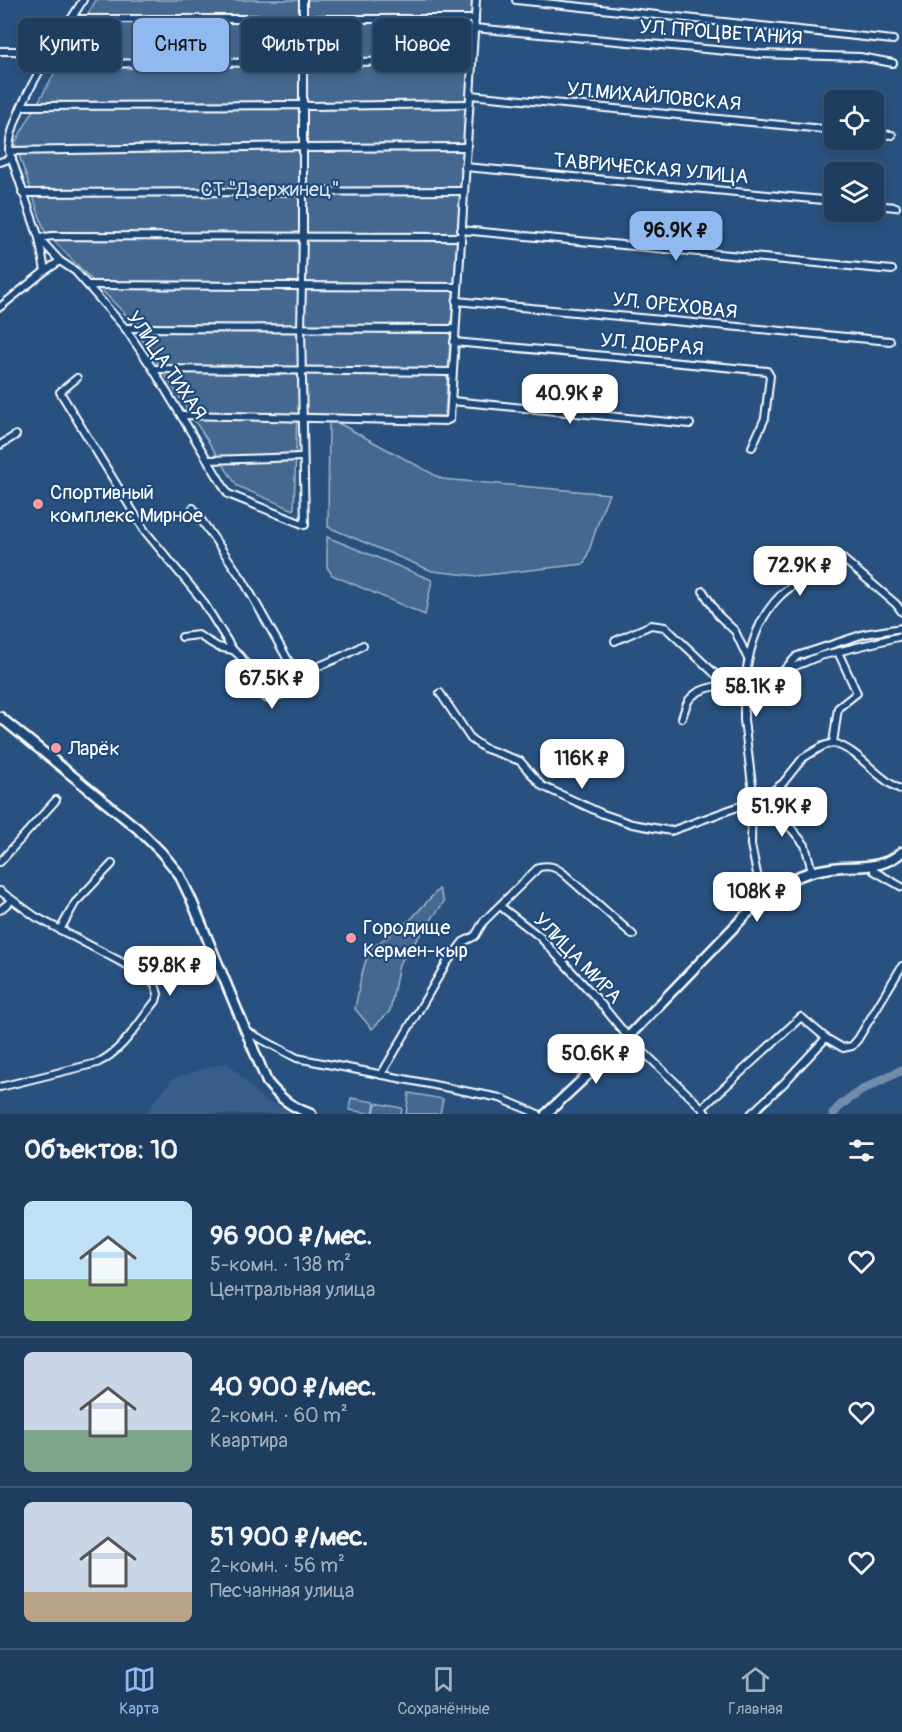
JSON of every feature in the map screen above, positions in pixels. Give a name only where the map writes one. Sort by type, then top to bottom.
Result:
[{"type":"main road","points":[[0,717],[122,814],[161,852],[179,874],[267,1082],[291,1106],[311,1114]]},
{"type":"main road","points":[[546,1114],[628,1038],[762,898],[787,882],[812,872],[834,867],[874,866],[886,863],[902,852]]},
{"type":"street","points":[[73,18],[83,0]]},
{"type":"street","points":[[302,18],[303,0]]},
{"type":"street","points":[[181,415],[445,421],[451,416],[456,301],[476,0]]},
{"type":"street","points":[[516,0],[893,40]]},
{"type":"street","points":[[121,19],[241,18]]},
{"type":"street","points":[[361,18],[475,19]]},
{"type":"street","name":"УЛ. ПРОЦВЕТАНИЯ","points":[[474,28],[760,54],[860,57],[892,63]]},
{"type":"street","points":[[0,51],[18,52]]},
{"type":"street","points":[[361,62],[472,61]]},
{"type":"street","points":[[121,63],[241,62]]},
{"type":"street","points":[[40,72],[22,105],[9,139],[9,150],[39,238],[45,271]]},
{"type":"street","points":[[209,460],[303,457],[301,371],[302,72]]},
{"type":"street","name":"УЛ.МИХАЙЛОВСКАЯ","points":[[470,95],[824,129]]},
{"type":"street","points":[[22,105],[469,104]]},
{"type":"street","points":[[884,135],[892,135]]},
{"type":"street","points":[[9,150],[303,146],[309,148],[466,147]]},
{"type":"street","points":[[0,162],[12,158]]},
{"type":"street","name":"ТАВРИЧЕСКАЯ УЛИЦА","points":[[465,167],[824,200]]},
{"type":"street","points":[[22,193],[463,191]]},
{"type":"street","points":[[884,206],[896,207]]},
{"type":"street","points":[[39,238],[52,236],[461,234],[892,270]]},
{"type":"street","name":"УЛИЦА ТИХАЯ","points":[[39,238],[60,261],[75,271],[89,285],[125,328],[153,369],[228,494],[305,525],[303,457]]},
{"type":"street","points":[[0,308],[60,261]]},
{"type":"street","points":[[89,285],[457,286]]},
{"type":"street","name":"УЛ. ОРЕХОВАЯ","points":[[456,301],[890,341]]},
{"type":"street","points":[[125,328],[455,329]]},
{"type":"street","name":"УЛ. ДОБРАЯ","points":[[454,342],[767,371],[770,376],[765,418],[752,447]]},
{"type":"street","points":[[153,369],[452,372]]},
{"type":"street","points":[[77,378],[60,392],[145,531],[202,600],[233,650],[251,671],[266,699],[291,691],[295,686],[297,676],[243,580],[193,508]]},
{"type":"street","points":[[452,401],[690,424]]},
{"type":"street","points":[[0,445],[16,435]]},
{"type":"street","points":[[762,898],[752,857],[752,785],[744,720],[744,701],[747,657],[770,607],[782,593],[838,558],[842,558],[896,604],[902,612]]},
{"type":"street","points":[[703,591],[718,615],[735,631],[747,657]]},
{"type":"street","points":[[615,640],[651,625],[665,627],[744,701]]},
{"type":"street","points":[[744,701],[783,671],[797,656],[864,634],[902,628]]},
{"type":"street","points":[[882,632],[902,636]]},
{"type":"street","points":[[182,637],[198,635],[218,647],[233,650]]},
{"type":"street","points":[[783,671],[820,656],[902,636]]},
{"type":"street","points":[[297,676],[316,666],[349,654],[363,645]]},
{"type":"street","points":[[833,743],[838,708],[857,693],[838,652]]},
{"type":"street","points":[[682,718],[689,699],[714,686],[727,687]]},
{"type":"street","points":[[440,693],[471,740],[484,748],[520,760],[542,786],[603,814],[632,824],[671,831],[683,829],[765,797],[783,783],[803,758],[833,743],[849,750],[863,760],[885,782],[902,790]]},
{"type":"street","points":[[765,797],[805,845],[812,872]]},
{"type":"street","points":[[0,862],[56,800]]},
{"type":"street","points":[[60,930],[75,903],[112,864]]},
{"type":"street","points":[[381,1075],[446,964],[462,942],[475,936],[484,921],[539,867],[548,866],[563,873],[633,935]]},
{"type":"street","points":[[874,866],[874,872],[902,887]]},
{"type":"street","points":[[0,891],[36,917],[140,972],[155,984],[158,998],[118,1050],[108,1058],[97,1063],[0,1087]]},
{"type":"street","points":[[0,910],[12,900]]},
{"type":"street","name":"УЛИЦА МИРА","points":[[500,906],[540,937],[596,998],[628,1038],[704,1111]]},
{"type":"street","points":[[704,1111],[801,1017],[826,1038],[843,1048],[855,1043],[902,966]]},
{"type":"street","points":[[245,1031],[297,1058],[500,1098],[538,1114]]},
{"type":"street","points":[[752,1114],[826,1038]]},
{"type":"shaded area","points":[[227,1062],[263,1100],[299,1114],[147,1114],[150,1106],[174,1078]]},
{"type":"green space","name":"СТ \"Дзержинец\"","points":[[96,0],[473,0],[471,30],[471,18],[373,18],[373,72],[468,72],[445,416],[297,414],[294,510],[237,486],[126,315],[45,232],[15,143],[55,72],[121,72],[121,18],[86,18]]},
{"type":"green space","points":[[329,418],[442,479],[609,494],[584,564],[477,576],[432,571],[328,527]]},
{"type":"green space","points":[[327,537],[432,580],[425,615],[332,575],[327,567]]},
{"type":"green space","points":[[439,889],[444,902],[399,964],[390,1011],[372,1029],[355,1009],[369,950],[411,919]]},
{"type":"green space","points":[[409,1093],[443,1099],[440,1114],[406,1114]]},
{"type":"green space","points":[[351,1098],[375,1102],[373,1114],[349,1110]]},
{"type":"green space","points":[[376,1103],[402,1108],[401,1114],[374,1114]]},
{"type":"waterway","points":[[833,1114],[855,1094],[902,1070]]},
{"type":"place","name":"Спортивный комплекс Мирное","points":[[38,504]]},
{"type":"place","name":"Ларёк","points":[[56,748]]},
{"type":"place","name":"Городище Кермен-кыр","points":[[351,938]]}]
